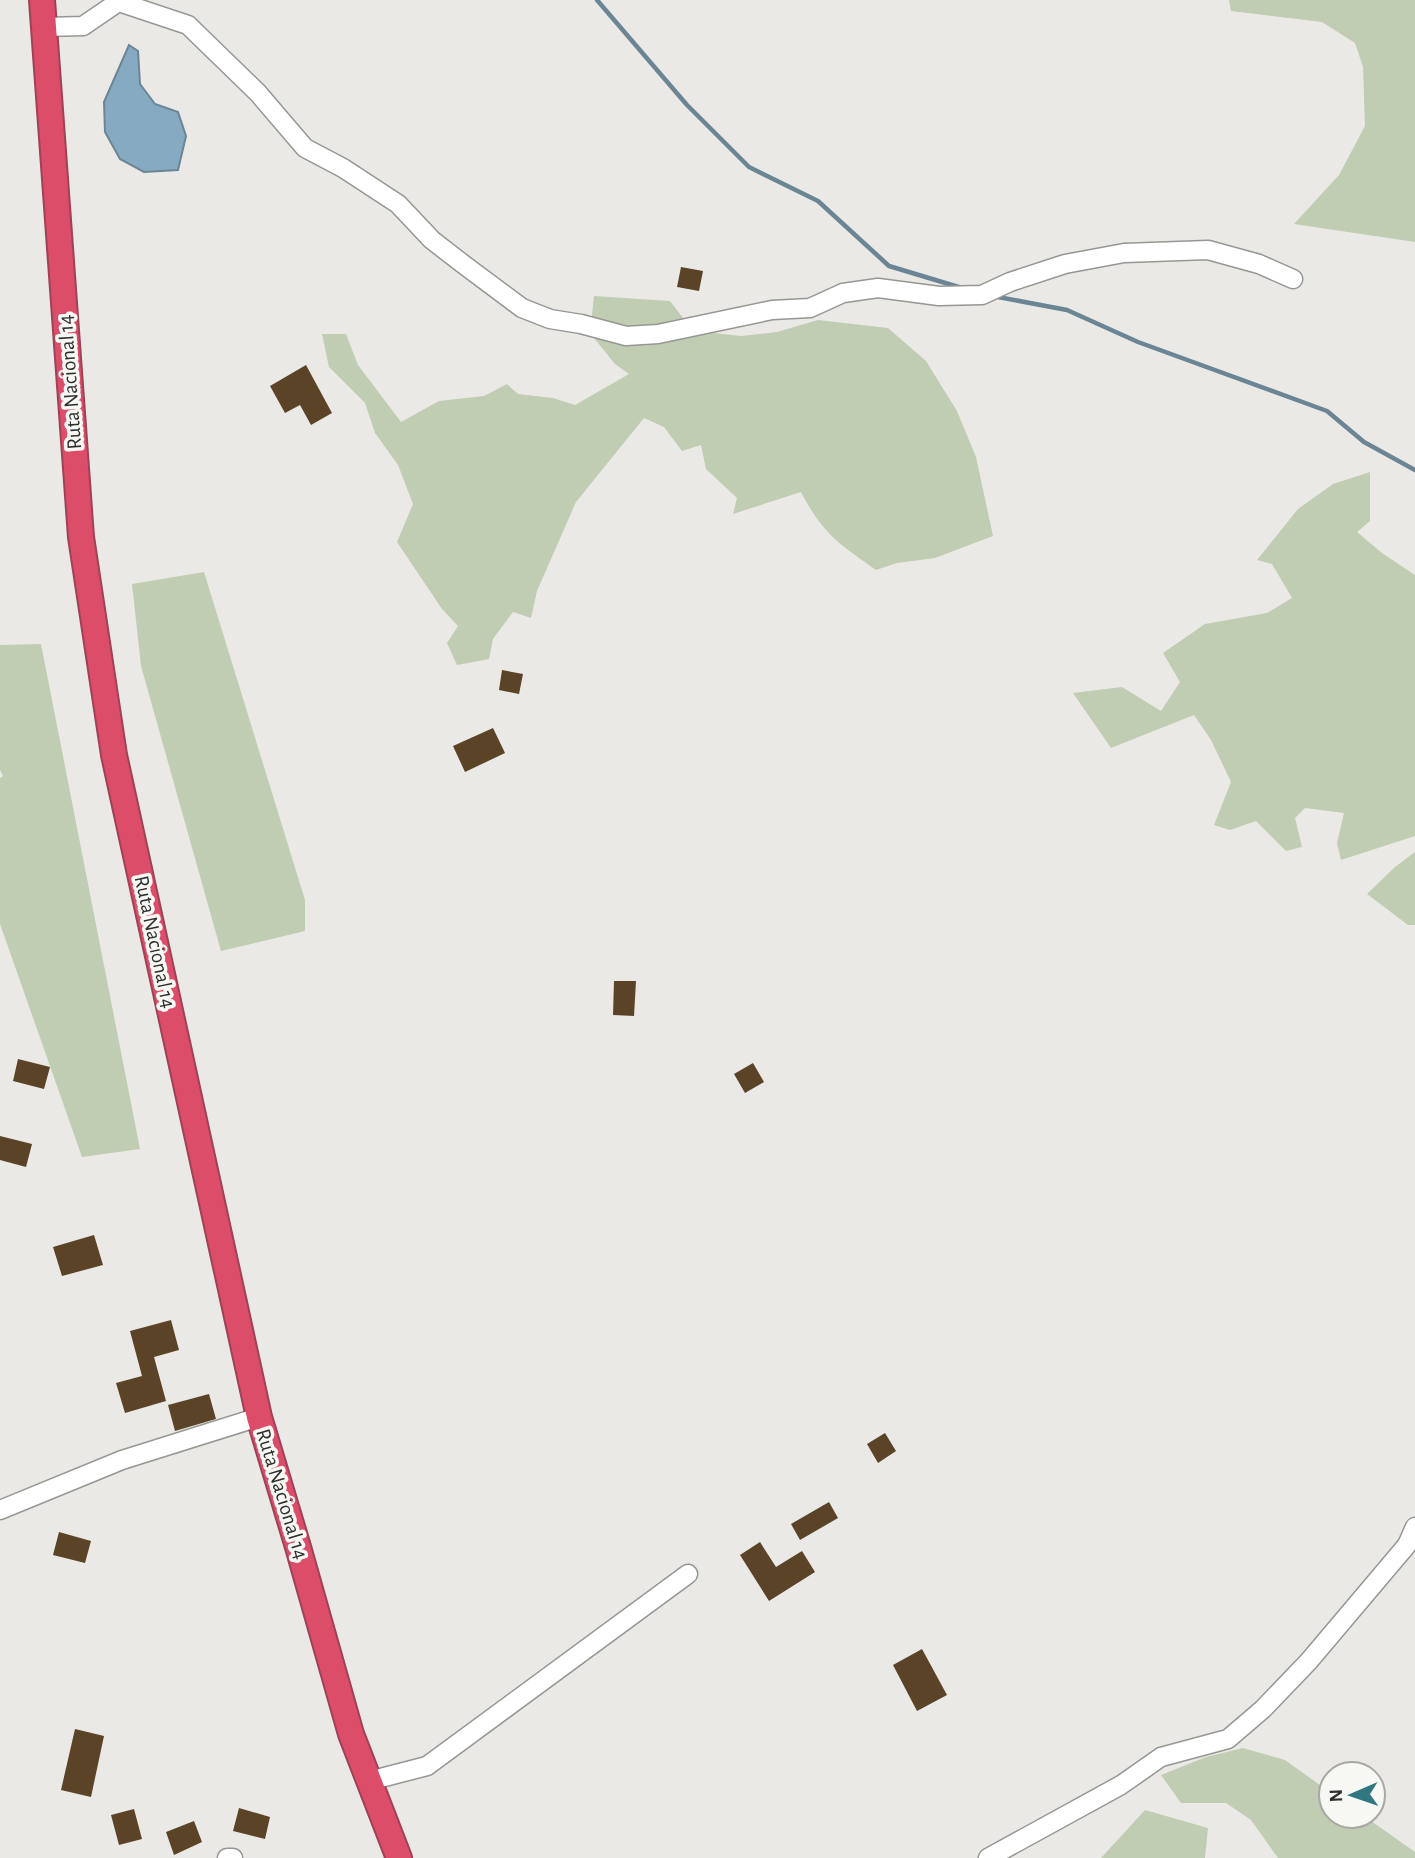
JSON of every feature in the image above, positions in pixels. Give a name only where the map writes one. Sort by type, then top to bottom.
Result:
[{"type":"highway","name":"Ruta Nacional 14","points":[[42,0],[81,537],[114,755],[259,1417],[351,1734],[399,1858]]},
{"type":"street","points":[[45,27],[83,26],[120,1],[188,25],[258,93],[305,148],[343,168],[398,204],[432,240],[522,308],[550,319],[582,324],[625,336],[658,334],[772,310],[810,308],[843,293],[878,288],[939,296],[982,295],[1010,282],[1065,264],[1124,253],[1208,250],[1259,264],[1293,279]]},
{"type":"street","points":[[0,1510],[122,1460],[259,1417]]},
{"type":"street","points":[[988,1858],[1121,1785],[1161,1757],[1228,1739],[1263,1709],[1309,1661],[1407,1545],[1415,1527]]},
{"type":"street","points":[[369,1781],[427,1766],[688,1574]]},
{"type":"street","points":[[227,1858],[233,1858]]},
{"type":"green space","points":[[1229,0],[1415,0],[1415,242],[1294,224],[1339,175],[1365,126],[1363,67],[1355,43],[1322,22],[1231,11]]},
{"type":"green space","points":[[594,296],[670,301],[686,322],[713,333],[741,336],[777,332],[818,320],[888,328],[926,361],[957,411],[976,457],[993,536],[935,558],[897,563],[876,570],[832,537],[801,492],[733,514],[737,498],[706,469],[701,445],[682,451],[664,427],[644,418],[576,502],[537,591],[531,618],[513,612],[493,639],[489,659],[457,665],[447,643],[458,626],[442,609],[397,542],[413,504],[398,465],[375,433],[365,403],[329,367],[322,334],[346,334],[358,365],[401,422],[439,401],[484,396],[507,384],[518,394],[553,398],[575,405],[629,374],[615,364],[590,333]]},
{"type":"green space","points":[[1370,472],[1370,521],[1357,532],[1415,575],[1415,836],[1341,860],[1337,843],[1344,813],[1305,808],[1295,818],[1302,847],[1286,851],[1256,821],[1230,830],[1214,825],[1231,782],[1211,740],[1194,715],[1111,748],[1073,693],[1122,687],[1161,711],[1180,682],[1163,653],[1205,624],[1267,613],[1292,598],[1272,564],[1257,560],[1298,509],[1333,484]]},
{"type":"green space","points":[[204,572],[305,900],[305,931],[221,951],[141,666],[132,584]]},
{"type":"green space","points":[[41,644],[140,1149],[82,1157],[0,924],[0,778],[3,776],[0,770],[0,645]]},
{"type":"green space","points":[[1415,852],[1415,925],[1408,925],[1367,894]]},
{"type":"green space","points":[[1243,1748],[1285,1760],[1317,1783],[1317,1830],[1384,1830],[1415,1852],[1415,1858],[1278,1858],[1251,1820],[1226,1803],[1181,1803],[1161,1775],[1206,1757]]},
{"type":"green space","points":[[1145,1810],[1208,1828],[1205,1858],[1101,1858]]},
{"type":"water","points":[[129,45],[138,51],[140,84],[155,104],[178,112],[186,136],[178,170],[144,172],[120,159],[105,132],[104,102]]},
{"type":"building","points":[[681,267],[703,271],[699,291],[677,287]]},
{"type":"building","points":[[306,365],[332,413],[311,425],[300,405],[285,413],[270,386]]},
{"type":"building","points":[[502,670],[523,674],[519,694],[499,690]]},
{"type":"building","points":[[493,728],[505,753],[465,772],[453,746]]},
{"type":"building","points":[[614,981],[636,981],[634,1016],[613,1015]]},
{"type":"building","points":[[18,1059],[50,1067],[44,1089],[13,1081]]},
{"type":"building","points":[[753,1063],[764,1082],[745,1093],[734,1074]]},
{"type":"building","points":[[0,1136],[32,1144],[26,1167],[0,1160]]},
{"type":"building","points":[[94,1235],[103,1265],[62,1276],[53,1247]]},
{"type":"building","points":[[171,1320],[179,1350],[154,1357],[166,1401],[125,1413],[116,1383],[142,1376],[130,1331]]},
{"type":"building","points":[[209,1394],[216,1419],[175,1431],[168,1405]]},
{"type":"building","points":[[885,1433],[896,1451],[878,1463],[867,1444]]},
{"type":"building","points":[[829,1502],[838,1518],[800,1540],[791,1524]]},
{"type":"building","points":[[59,1532],[91,1541],[85,1563],[53,1555]]},
{"type":"building","points":[[760,1542],[776,1567],[802,1551],[815,1572],[769,1601],[740,1555]]},
{"type":"building","points":[[922,1649],[947,1695],[917,1711],[893,1665]]},
{"type":"building","points":[[75,1729],[104,1736],[91,1797],[61,1790]]},
{"type":"building","points":[[239,1808],[270,1817],[265,1839],[233,1831]]},
{"type":"building","points":[[134,1809],[142,1839],[119,1845],[111,1815]]},
{"type":"building","points":[[194,1821],[202,1842],[174,1855],[166,1832]]},
{"type":"waterway","points":[[597,0],[687,105],[749,167],[818,201],[889,266],[962,288]]},
{"type":"waterway","points":[[998,297],[1067,310],[1138,342],[1327,411],[1364,442],[1415,470]]}]
